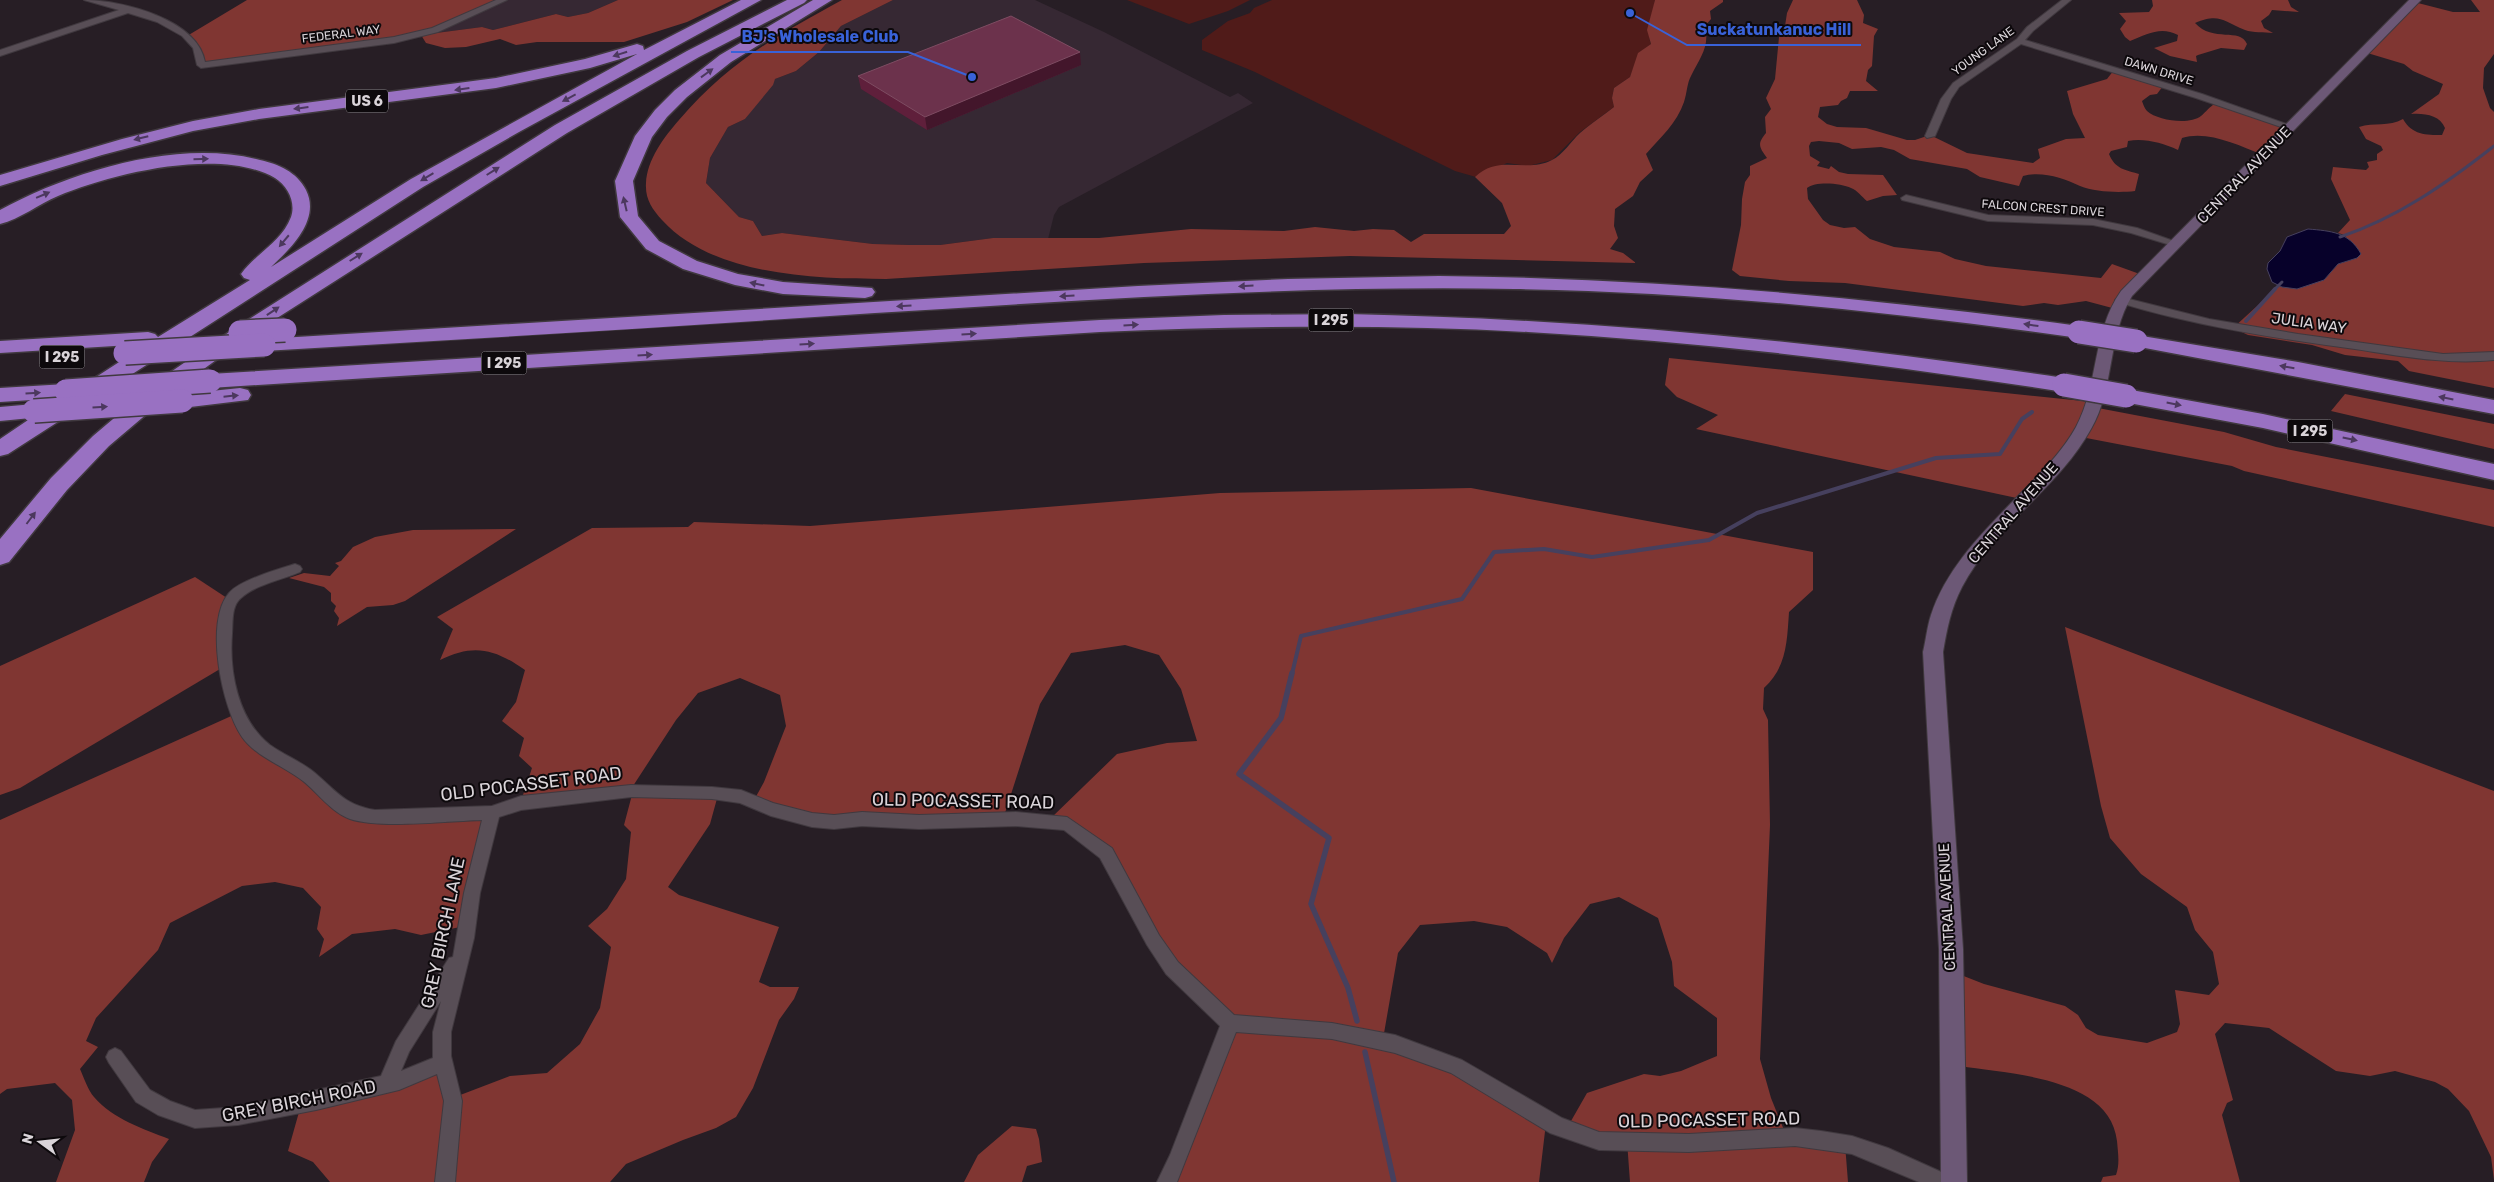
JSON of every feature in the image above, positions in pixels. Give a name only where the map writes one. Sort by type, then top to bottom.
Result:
[{"type":"highway","name":"US 6","points":[[0,181],[128,141],[212,122],[279,111],[472,88],[546,74],[647,45],[753,0]]},
{"type":"highway","points":[[0,556],[59,484],[101,441],[151,398],[226,343],[308,288],[561,129],[685,58],[799,0]]},
{"type":"highway","points":[[824,0],[723,62],[666,108],[645,135],[629,163],[623,192],[626,210],[642,235],[661,250],[689,264],[731,279],[780,289],[811,292],[910,291]]},
{"type":"highway","points":[[123,361],[440,170],[730,10]]},
{"type":"highway","points":[[0,218],[37,198],[77,182],[117,171],[172,161],[211,159],[244,162],[275,171],[294,186],[302,204],[300,216],[280,246],[216,302],[123,361],[0,448]]},
{"type":"highway","points":[[0,347],[1261,271],[1388,270],[1559,275],[1731,288],[1819,301]]},
{"type":"highway","name":"I 295","points":[[0,361],[123,361],[264,344],[1126,292],[1306,283],[1476,282],[1602,286],[1819,301],[1960,316],[2136,341],[2290,368],[2494,408]]},
{"type":"highway","name":"I 295","points":[[0,395],[1164,323],[1396,320],[1552,326],[1684,336],[1890,359],[2064,385],[2263,421],[2494,472]]},
{"type":"highway","points":[[0,337],[48,341],[101,341]]},
{"type":"highway","points":[[0,414],[182,400],[596,358]]},
{"type":"street","points":[[88,0],[125,11]]},
{"type":"street","name":"FEDERAL WAY","points":[[125,11],[153,18],[185,34],[193,42],[202,65],[388,41],[435,30],[503,0]]},
{"type":"street","name":"YOUNG LANE","points":[[1930,136],[1946,100],[1956,86],[2020,41],[2030,30],[2067,0]]},
{"type":"street","name":"CENTRAL AVENUE","points":[[1954,1182],[1951,949],[1933,652],[1941,612],[1961,573],[1977,552],[2057,464],[2082,430],[2098,394],[2110,326],[2121,300],[2178,244],[2415,0]]},
{"type":"street","points":[[0,53],[125,11]]},
{"type":"street","name":"DAWN DRIVE","points":[[2020,41],[2199,96],[2290,128]]},
{"type":"street","name":"FALCON CREST DRIVE","points":[[1906,198],[1988,218],[2093,222],[2146,234],[2178,244]]},
{"type":"street","name":"JULIA WAY","points":[[2121,300],[2178,317],[2317,340],[2442,358],[2494,356]]},
{"type":"street","name":"OLD POCASSET ROAD","points":[[295,569],[246,588],[235,595],[228,605],[224,648],[226,674],[239,718],[248,734],[265,749],[310,778],[326,794],[353,813],[384,817],[492,813],[521,803],[631,791],[712,793],[741,797],[771,809],[812,820],[834,822],[862,819],[919,822],[1016,819],[1066,824],[1106,853],[1153,940],[1172,968],[1230,1023],[1332,1032],[1395,1044],[1456,1066],[1557,1126],[1599,1141],[1689,1143],[1795,1137],[1821,1140],[1852,1145],[1888,1158],[1941,1182]]},
{"type":"street","name":"GREY BIRCH LANE","points":[[445,1182],[453,1101],[443,1063],[442,1032],[462,953],[474,884],[492,813]]},
{"type":"street","name":"GREY BIRCH ROAD","points":[[115,1057],[143,1096],[165,1109],[195,1119],[238,1116],[387,1084],[402,1047],[462,953]]},
{"type":"street","points":[[1167,1182],[1178,1160],[1230,1023]]},
{"type":"street","points":[[387,1084],[443,1063]]},
{"type":"shaded area","points":[[247,0],[502,0],[420,34],[204,64],[195,46],[187,36]]},
{"type":"shaded area","points":[[502,0],[618,0],[588,13],[568,17],[556,14],[493,30],[482,27],[429,34]]},
{"type":"shaded area","points":[[618,0],[733,0],[687,22],[624,42],[537,42],[516,45],[500,39],[466,47],[445,48],[426,43],[421,35],[482,27],[493,30],[556,14],[568,17],[588,13]]},
{"type":"shaded area","points":[[842,0],[893,0],[841,26],[819,52],[796,71],[775,79],[773,85],[745,119],[728,127],[710,158],[706,183],[739,217],[753,221],[762,236],[782,233],[873,244],[940,245],[993,238],[1099,238],[1191,229],[1284,231],[1315,227],[1354,231],[1373,229],[1394,230],[1411,242],[1424,234],[1504,234],[1511,226],[1502,203],[1475,177],[1484,170],[1494,166],[1542,164],[1552,160],[1560,155],[1584,130],[1614,107],[1612,98],[1614,88],[1630,77],[1638,53],[1651,44],[1647,30],[1655,0],[1723,0],[1723,2],[1710,11],[1711,19],[1705,26],[1705,46],[1690,79],[1681,110],[1668,130],[1646,154],[1653,170],[1640,182],[1633,196],[1615,209],[1614,226],[1618,238],[1610,249],[1623,253],[1636,263],[1350,256],[1144,263],[886,279],[858,279],[797,275],[766,270],[737,263],[709,253],[683,239],[658,216],[652,208],[647,194],[646,183],[649,166],[662,141],[698,100],[735,66],[775,38]]},
{"type":"shaded area","points":[[893,0],[1035,0],[1104,32],[1230,97],[1238,93],[1253,103],[1059,207],[1054,215],[1048,239],[993,238],[940,245],[910,245],[873,244],[782,233],[762,236],[753,221],[739,217],[706,183],[710,158],[728,127],[745,119],[775,79],[796,71],[819,52],[841,26]]},
{"type":"shaded area","points":[[1127,0],[1250,0],[1228,11],[1189,24]]},
{"type":"shaded area","points":[[1272,0],[1655,0],[1649,27],[1651,44],[1639,53],[1630,77],[1614,88],[1612,98],[1614,107],[1580,132],[1552,160],[1528,166],[1507,163],[1476,177],[1455,171],[1255,72],[1202,50],[1202,40],[1228,21],[1250,13],[1254,8]]},
{"type":"shaded area","points":[[1793,0],[1857,0],[1864,15],[1863,23],[1878,29],[1874,36],[1872,66],[1868,70],[1866,81],[1878,91],[1850,91],[1847,98],[1838,105],[1820,107],[1818,117],[1827,124],[1837,127],[1866,128],[1907,140],[1915,140],[1930,135],[1967,153],[2033,163],[2040,158],[2038,149],[2066,139],[2085,138],[2073,114],[2067,91],[2107,79],[2114,70],[2163,86],[2157,94],[2150,95],[2142,101],[2147,111],[2159,117],[2174,121],[2196,119],[2216,103],[2287,126],[2261,154],[2232,143],[2202,136],[2182,138],[2178,150],[2153,142],[2141,140],[2128,141],[2127,147],[2111,151],[2109,154],[2117,166],[2139,174],[2135,191],[2122,192],[2093,190],[2067,180],[2038,174],[2023,176],[2019,186],[1980,177],[1967,169],[1910,159],[1894,150],[1881,147],[1852,149],[1839,143],[1811,142],[1809,146],[1810,156],[1820,162],[1817,166],[1829,169],[1831,166],[1839,172],[1848,174],[1883,175],[1897,195],[1883,196],[1867,201],[1855,190],[1847,186],[1816,184],[1807,188],[1808,199],[1823,220],[1830,225],[1844,228],[1855,227],[1870,239],[1894,247],[1940,252],[1955,259],[1986,266],[2101,278],[2112,264],[2148,277],[2116,309],[2086,301],[2058,305],[2044,303],[2023,306],[1845,283],[1789,281],[1740,276],[1732,270],[1741,225],[1745,182],[1750,175],[1750,166],[1767,158],[1760,146],[1761,140],[1766,133],[1765,117],[1771,109],[1766,98],[1775,79],[1779,37],[1785,26],[1787,13]]},
{"type":"shaded area","points":[[2152,0],[2288,0],[2291,7],[2299,12],[2272,10],[2261,21],[2264,28],[2273,33],[2248,31],[2216,18],[2195,23],[2202,29],[2210,32],[2238,36],[2247,44],[2244,50],[2221,48],[2198,55],[2196,56],[2197,62],[2170,56],[2154,48],[2177,41],[2178,35],[2172,32],[2154,32],[2130,41],[2125,37],[2120,29],[2126,21],[2119,13],[2149,12],[2153,6]]},
{"type":"shaded area","points":[[2471,0],[2494,0],[2494,54],[2484,68],[2483,88],[2490,108],[2494,112],[2494,388],[2409,371],[2398,361],[2345,355],[2312,345],[2248,335],[2233,328],[2279,286],[2324,280],[2338,264],[2357,258],[2345,235],[2338,233],[2350,220],[2331,179],[2333,167],[2366,170],[2369,167],[2367,162],[2377,160],[2377,154],[2383,150],[2381,146],[2366,139],[2359,127],[2392,123],[2403,119],[2411,128],[2420,133],[2442,135],[2445,128],[2439,120],[2431,116],[2411,114],[2439,94],[2443,84],[2413,71],[2404,64],[2364,52],[2414,2],[2453,12],[2480,12]]},
{"type":"shaded area","points":[[2308,229],[2339,234],[2351,241],[2361,254],[2357,258],[2338,264],[2324,280],[2297,289],[2282,287],[2272,282],[2267,269],[2268,263],[2280,251],[2287,237]]},
{"type":"shaded area","points":[[1669,358],[2094,403],[2098,408],[2224,432],[2276,447],[2494,490],[2494,527],[2244,471],[2232,466],[2081,437],[2026,500],[1696,429],[1718,415],[1677,397],[1665,385]]},
{"type":"shaded area","points":[[2345,394],[2494,424],[2494,449],[2331,411]]},
{"type":"shaded area","points":[[1471,488],[1813,552],[1813,590],[1789,612],[1784,653],[1772,680],[1764,688],[1763,709],[1768,720],[1770,825],[1760,1059],[1771,1098],[1786,1135],[1845,1144],[1848,1182],[1630,1182],[1627,1141],[1567,1128],[1587,1093],[1644,1074],[1660,1076],[1681,1071],[1717,1056],[1717,1018],[1674,986],[1672,962],[1658,918],[1619,897],[1590,904],[1564,938],[1552,963],[1547,953],[1507,927],[1474,921],[1420,925],[1398,953],[1383,1039],[1455,1065],[1546,1123],[1539,1182],[1165,1182],[1226,1030],[1173,969],[1103,850],[1050,819],[1117,754],[1167,743],[1197,741],[1181,689],[1159,655],[1125,645],[1071,653],[1040,704],[1004,816],[824,821],[753,802],[764,782],[786,726],[780,695],[740,678],[698,693],[676,720],[633,786],[521,801],[532,768],[519,756],[524,738],[502,721],[516,702],[525,670],[504,657],[484,651],[463,651],[440,660],[453,629],[437,617],[592,528],[688,527],[694,522],[810,526],[1220,493]]},
{"type":"shaded area","points":[[516,529],[405,601],[393,605],[367,607],[337,626],[339,618],[334,611],[336,606],[331,601],[331,593],[324,587],[289,578],[304,573],[330,576],[339,566],[335,563],[341,561],[353,547],[375,537],[413,530]]},
{"type":"shaded area","points":[[195,577],[230,600],[220,669],[20,788],[0,795],[0,666]]},
{"type":"shaded area","points":[[2065,627],[2494,791],[2494,1180],[2491,1157],[2469,1111],[2448,1089],[2435,1082],[2395,1071],[2370,1076],[2336,1071],[2269,1028],[2225,1023],[2215,1034],[2233,1100],[2227,1103],[2222,1115],[2240,1182],[2101,1182],[2103,1177],[2116,1175],[2118,1154],[2117,1141],[2110,1120],[2096,1103],[2077,1091],[2029,1076],[1960,1066],[1956,973],[1984,984],[2065,1006],[2078,1015],[2086,1028],[2098,1035],[2147,1043],[2177,1032],[2180,1024],[2175,990],[2209,995],[2219,984],[2213,952],[2195,930],[2187,907],[2141,874],[2110,838],[2101,806]]},
{"type":"shaded area","points":[[238,713],[247,733],[351,813],[488,812],[465,926],[421,935],[395,929],[352,934],[319,957],[324,939],[317,929],[321,907],[303,888],[275,882],[242,886],[170,923],[158,950],[96,1018],[86,1041],[98,1047],[80,1069],[92,1094],[102,1105],[129,1123],[169,1139],[152,1162],[144,1182],[56,1182],[75,1130],[72,1100],[55,1083],[7,1089],[0,1094],[0,820]]},
{"type":"shaded area","points":[[633,791],[718,795],[710,824],[668,887],[679,895],[779,927],[759,982],[770,987],[799,987],[794,999],[779,1020],[753,1088],[736,1117],[716,1128],[626,1164],[610,1182],[330,1182],[313,1162],[288,1151],[301,1105],[444,1062],[455,1097],[510,1076],[547,1073],[580,1044],[600,1008],[611,947],[588,926],[607,909],[626,879],[631,832],[624,825]]},
{"type":"shaded area","points":[[1012,1126],[1036,1129],[1042,1162],[1027,1166],[1022,1182],[964,1182],[978,1155]]},
{"type":"building","points":[[1011,16],[1080,52],[925,117],[858,76]]},
{"type":"waterway","points":[[2340,237],[2401,210],[2440,186],[2494,146]]},
{"type":"waterway","points":[[2275,289],[2282,282]]},
{"type":"waterway","points":[[2246,321],[2275,289]]},
{"type":"waterway","points":[[1292,674],[1301,636],[1462,599],[1494,552],[1544,549],[1592,557],[1709,540],[1757,513],[1936,458],[2000,454],[2022,419],[2032,412]]},
{"type":"waterway","points":[[1292,673],[1281,718],[1239,774],[1329,838],[1311,904],[1348,988],[1357,1021]]},
{"type":"waterway","points":[[1365,1052],[1394,1182]]},
{"type":"place","name":"Suckatunkanuc Hill","points":[[1630,13]]},
{"type":"place","name":"BJ's Wholesale Club","points":[[972,77]]}]
